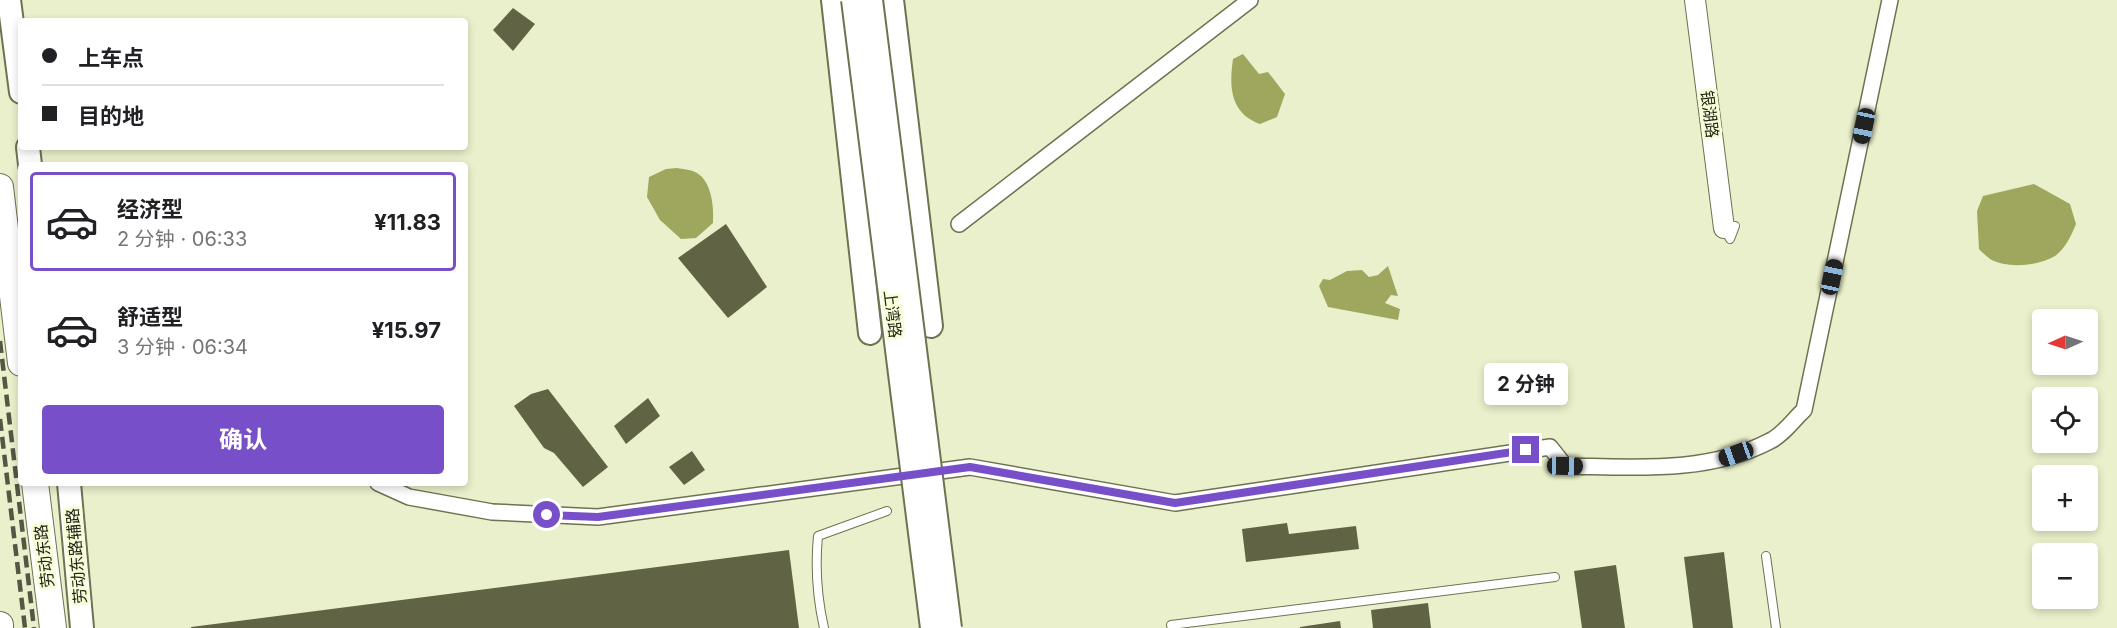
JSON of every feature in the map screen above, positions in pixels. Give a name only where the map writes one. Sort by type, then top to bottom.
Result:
[{"type":"highway","points":[[0,188],[18,338]]},
{"type":"highway","name":"劳动东路","points":[[35,486],[53,628]]},
{"type":"main road","points":[[9,0],[18,69]]},
{"type":"main road","name":"上湾路","points":[[833,0],[877,336]]},
{"type":"main road","name":"上湾路","points":[[853,0],[932,628]]},
{"type":"main road","name":"上湾路","points":[[871,0],[950,628]]},
{"type":"main road","points":[[892,0],[931,326]]},
{"type":"main road","name":"劳动东路辅路","points":[[69,486],[82,628]]},
{"type":"street","points":[[959,224],[1250,0]]},
{"type":"street","name":"银湖路","points":[[1695,0],[1730,227],[1706,0]]},
{"type":"street","points":[[385,486],[409,497],[492,512],[598,517],[970,467],[1175,503],[1550,447],[1565,466],[1665,468],[1718,460],[1772,441],[1804,410],[1890,0]]},
{"type":"lane","points":[[877,336],[925,333],[931,326]]},
{"type":"lane","points":[[824,628],[817,587],[818,536],[887,512]]},
{"type":"lane","points":[[1766,556],[1776,628]]},
{"type":"lane","points":[[1172,628],[1172,625],[1555,577]]},
{"type":"shaded area","points":[[1243,54],[1259,74],[1268,72],[1285,94],[1277,117],[1260,124],[1243,113],[1234,98],[1231,79],[1233,59]]},
{"type":"shaded area","points":[[666,169],[690,170],[702,177],[711,196],[713,223],[696,238],[681,239],[660,220],[647,197],[649,177]]},
{"type":"shaded area","points":[[2034,184],[2070,204],[2076,224],[2068,241],[2055,256],[2032,264],[2005,264],[1990,259],[1979,249],[1977,211],[1983,196]]},
{"type":"shaded area","points":[[1388,266],[1398,296],[1391,295],[1385,303],[1400,309],[1398,320],[1328,307],[1319,286],[1323,279],[1330,280],[1347,271],[1362,270],[1369,277],[1378,275]]},
{"type":"building","points":[[513,8],[535,24],[513,51],[493,30]]},
{"type":"building","points":[[726,224],[767,287],[728,318],[678,258]]},
{"type":"building","points":[[548,389],[608,467],[583,487],[554,453],[544,448],[514,406],[531,394]]},
{"type":"building","points":[[648,398],[660,416],[626,444],[614,426]]},
{"type":"building","points":[[692,451],[705,470],[684,485],[669,467]]},
{"type":"building","points":[[1287,523],[1289,534],[1356,526],[1359,549],[1246,562],[1242,529]]},
{"type":"building","points":[[789,550],[799,628],[191,628],[191,627]]},
{"type":"building","points":[[1724,552],[1733,628],[1693,628],[1684,557]]},
{"type":"building","points":[[1616,565],[1625,628],[1582,628],[1574,571]]},
{"type":"building","points":[[1428,603],[1431,628],[1373,628],[1371,610]]},
{"type":"building","points":[[1340,621],[1341,628],[1300,628],[1300,627]]},
{"type":"railway","points":[[0,341],[34,628]]},
{"type":"railway","points":[[0,419],[25,628]]},
{"type":"route","points":[[547,515],[598,517],[970,467],[1175,503],[1526,450]]}]
